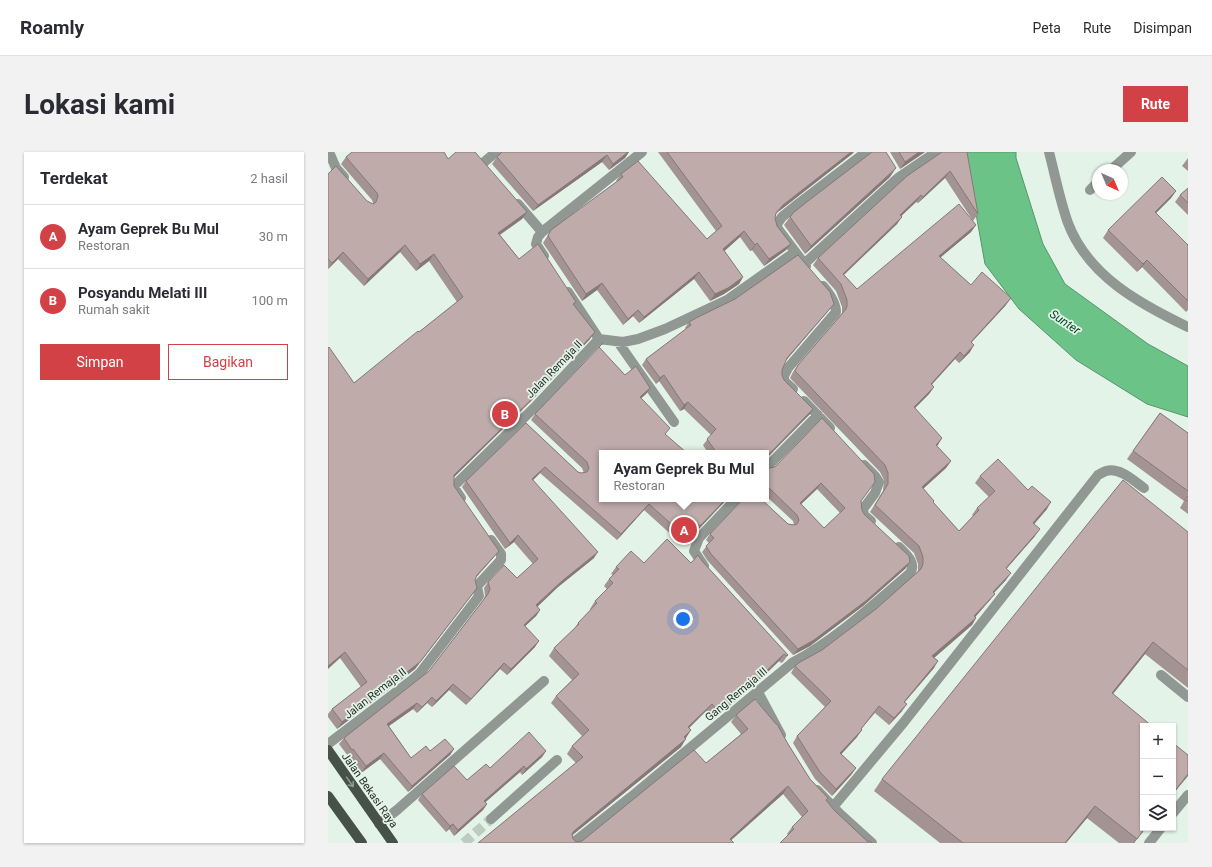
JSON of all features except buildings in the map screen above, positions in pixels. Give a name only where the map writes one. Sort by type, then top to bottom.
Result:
[{"type":"main road","name":"Jalan Bekasi Raya","points":[[328,750],[393,843]]},
{"type":"main road","points":[[329,799],[362,843]]},
{"type":"street","points":[[329,152],[336,168],[352,186]]},
{"type":"street","points":[[483,163],[496,152]]},
{"type":"street","points":[[548,262],[536,244],[538,237],[542,232],[642,152]]},
{"type":"street","points":[[839,437],[784,381],[784,376],[794,360],[836,312],[836,309],[831,295],[804,264],[778,229],[777,224],[782,217],[866,152]]},
{"type":"street","points":[[804,264],[896,174],[936,152]]},
{"type":"street","points":[[1049,152],[1068,224],[1080,247],[1096,268],[1119,289],[1162,315],[1188,327]]},
{"type":"street","points":[[1118,164],[1131,152]]},
{"type":"street","points":[[512,198],[542,232]]},
{"type":"street","points":[[599,339],[618,342],[638,338],[665,329],[727,300],[795,252]]},
{"type":"street","name":"Jalan Remaja II","points":[[469,509],[455,485],[524,423],[599,339],[564,286]]},
{"type":"street","points":[[618,342],[674,422]]},
{"type":"street","points":[[769,465],[818,415]]},
{"type":"street","points":[[860,459],[879,482],[875,493],[863,509],[863,512],[864,515],[880,530]]},
{"type":"street","points":[[833,807],[957,654],[1098,475],[1108,470],[1118,471],[1144,488]]},
{"type":"street","points":[[712,575],[702,564],[694,551],[699,538],[733,502]]},
{"type":"street","name":"Jalan Remaja II","points":[[328,744],[412,680],[420,672],[479,596],[477,586],[501,560],[502,557],[487,535]]},
{"type":"street","name":"Gang Remaja III","points":[[573,843],[631,798],[758,692],[789,660],[813,652],[867,611],[909,574],[912,571],[912,564],[907,555],[891,540]]},
{"type":"street","points":[[1161,675],[1188,697]]},
{"type":"street","points":[[379,824],[397,810],[544,681]]},
{"type":"street","points":[[758,692],[785,742]]},
{"type":"street","points":[[491,819],[557,760]]},
{"type":"street","points":[[810,783],[833,807],[872,843]]},
{"type":"street","points":[[1176,810],[1188,795]]},
{"type":"street","points":[[1149,843],[1159,831]]},
{"type":"water","name":"Sunter","points":[[965,152],[1016,152],[1016,158],[1043,244],[1065,284],[1148,344],[1188,366],[1188,417],[1147,404],[1076,360],[1019,309],[985,264]]},
{"type":"tunnel","points":[[464,843],[491,819]]},
{"type":"place","name":"Posyandu Melati III","points":[[505,414]]},
{"type":"place","name":"Ayam Geprek Bu Mul","points":[[684,530]]}]
